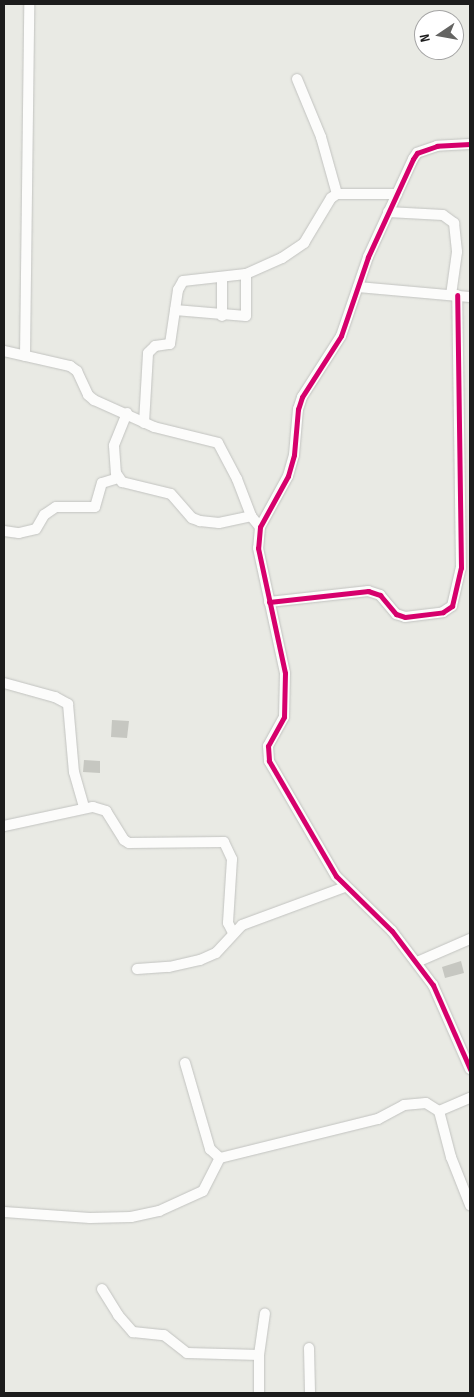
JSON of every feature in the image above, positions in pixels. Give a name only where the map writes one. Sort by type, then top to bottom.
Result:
[{"type":"street","points":[[24,356],[29,4]]},
{"type":"street","points":[[297,79],[321,137],[337,194]]},
{"type":"street","points":[[470,144],[437,146],[417,153],[388,212],[341,336],[302,397],[298,409],[292,462],[260,527],[258,548],[280,649],[285,688],[284,717],[268,746],[269,761],[301,811],[322,854],[345,887],[376,914],[417,962],[433,985],[470,1069]]},
{"type":"street","points":[[144,423],[148,353],[155,346],[170,344],[178,290],[183,281],[246,274],[282,258],[304,242],[331,198],[337,194],[397,194]]},
{"type":"street","points":[[269,602],[368,591],[380,595],[396,614],[405,618],[443,612],[452,606],[466,566],[454,295],[457,235],[450,219],[429,213],[388,212]]},
{"type":"street","points":[[176,310],[242,318],[247,313],[246,274]]},
{"type":"street","points":[[222,277],[222,316]]},
{"type":"street","points":[[358,287],[470,297]]},
{"type":"street","points":[[4,351],[70,366],[77,372],[88,395],[144,423],[218,443],[237,479],[251,516],[260,527]]},
{"type":"street","points":[[127,413],[114,446],[118,478],[128,486],[171,494],[192,518],[200,521],[219,523],[251,516]]},
{"type":"street","points":[[4,531],[19,533],[36,529],[44,515],[56,507],[95,507],[102,483],[118,478]]},
{"type":"street","points":[[4,683],[55,697],[68,704],[74,772],[84,808]]},
{"type":"street","points":[[4,826],[84,808],[106,811],[124,840],[129,843],[224,842],[232,858],[228,923],[233,933]]},
{"type":"street","points":[[137,969],[168,967],[200,960],[216,953],[242,925],[345,887]]},
{"type":"street","points":[[417,962],[470,939]]},
{"type":"street","points":[[185,1063],[210,1149],[220,1158]]},
{"type":"street","points":[[440,1111],[470,1098]]},
{"type":"street","points":[[4,1212],[90,1218],[130,1217],[159,1211],[203,1191],[220,1158],[378,1119],[414,1102],[426,1103],[440,1111],[454,1166],[470,1205]]},
{"type":"street","points":[[102,1289],[118,1316],[134,1332],[164,1334],[187,1353],[259,1355]]},
{"type":"street","points":[[259,1393],[259,1355],[264,1313]]},
{"type":"street","points":[[309,1348],[310,1393]]},
{"type":"building","points":[[112,720],[129,721],[127,738],[111,737]]},
{"type":"building","points":[[84,760],[100,761],[100,773],[83,772]]},
{"type":"building","points":[[461,961],[464,973],[445,978],[442,967]]},
{"type":"cycle path","points":[[470,144],[437,146],[417,153],[413,159],[368,257],[341,336],[302,397],[298,409],[294,455],[288,476],[260,527],[258,548],[285,673],[284,717],[268,746],[269,761],[336,876],[392,931],[433,985],[470,1069]]},
{"type":"cycle path","points":[[269,602],[368,591],[380,595],[396,614],[405,617],[443,612],[452,606],[461,568],[457,295]]}]
